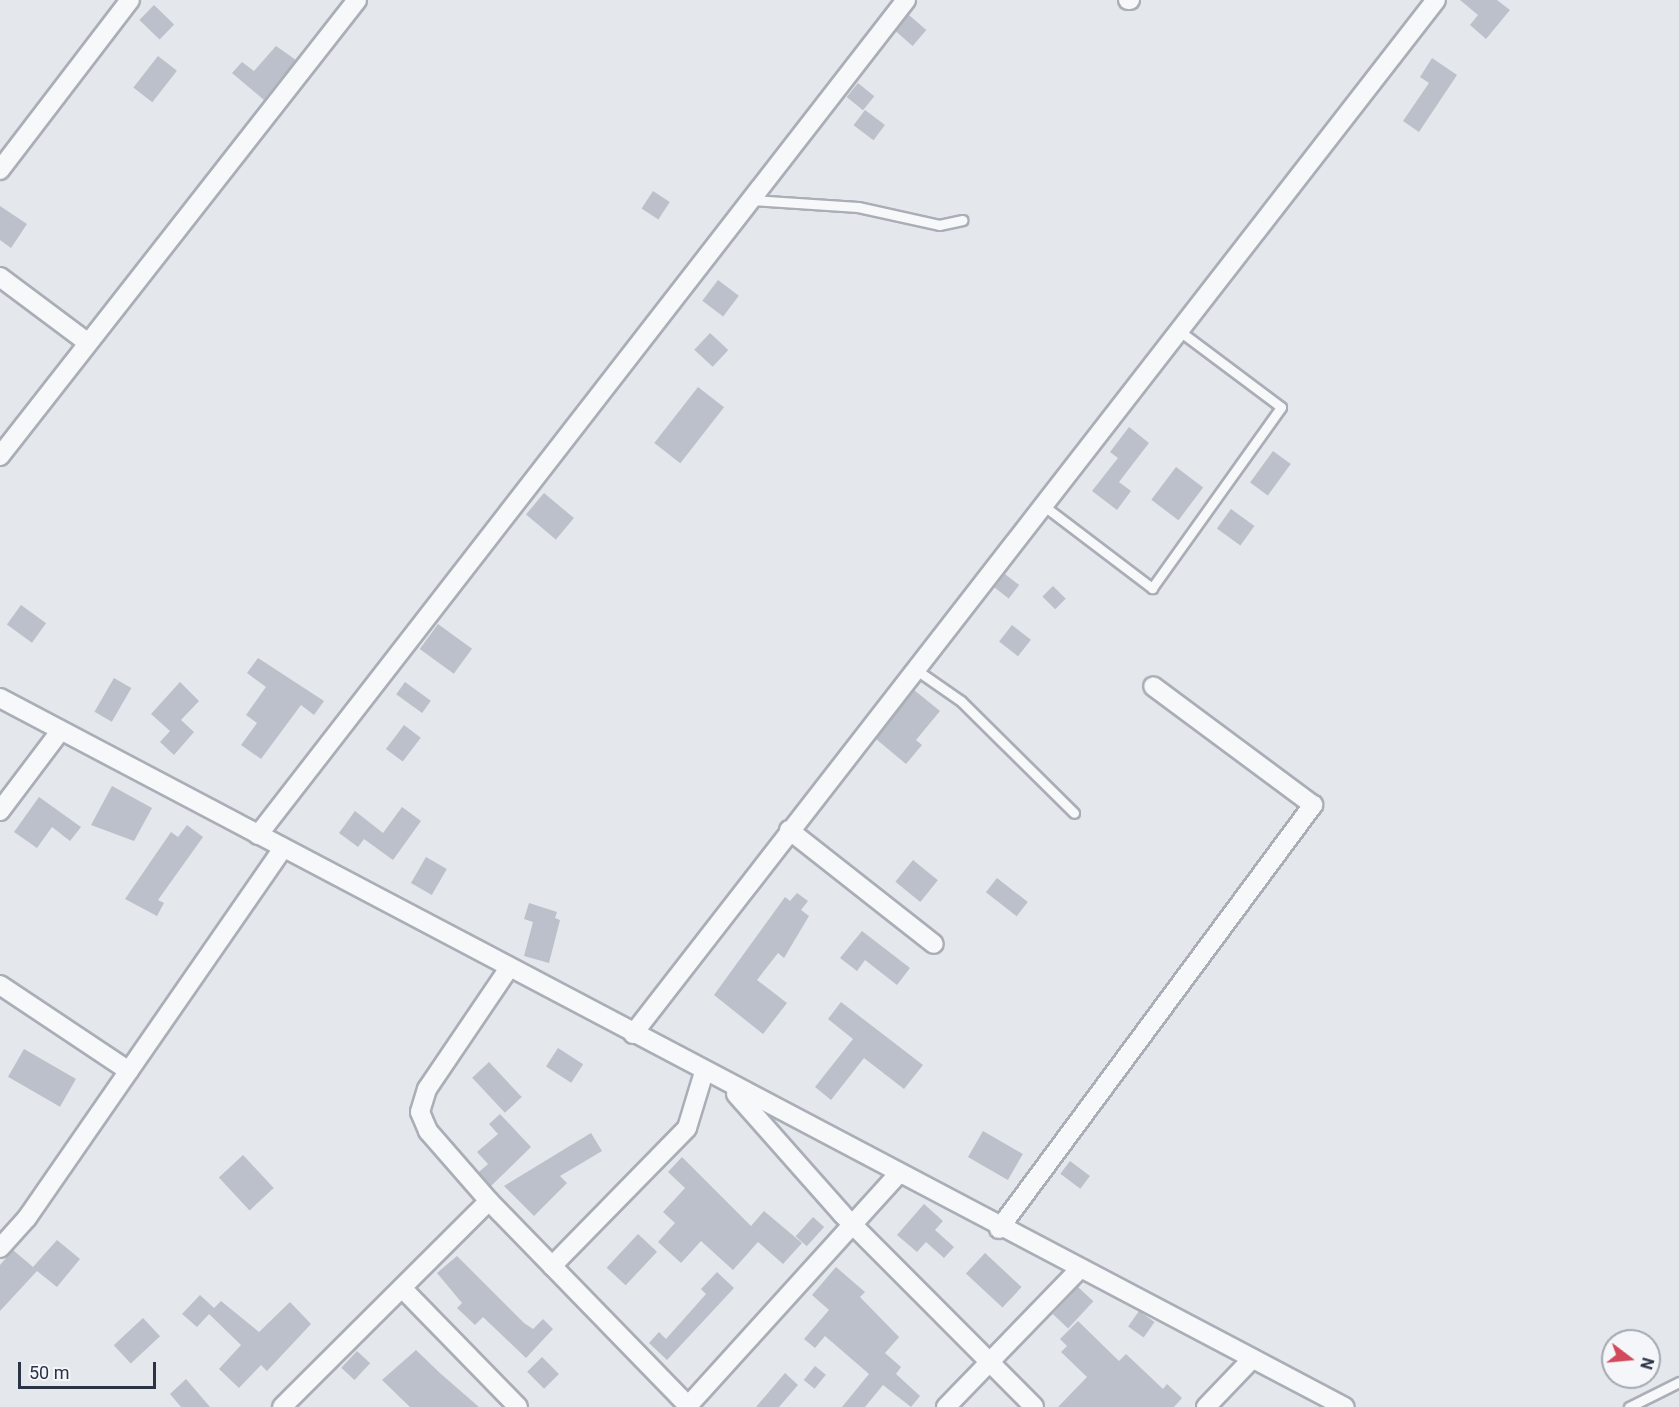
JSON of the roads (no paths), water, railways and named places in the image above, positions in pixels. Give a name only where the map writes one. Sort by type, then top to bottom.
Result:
[{"type":"street","points":[[0,170],[130,0]]},
{"type":"street","points":[[0,456],[357,0]]},
{"type":"street","points":[[258,835],[906,0]]},
{"type":"street","points":[[633,1034],[789,830],[1044,506],[1178,330],[1436,0]]},
{"type":"street","points":[[0,277],[87,342]]},
{"type":"street","points":[[999,1229],[1313,805],[1153,686]]},
{"type":"street","points":[[0,698],[1078,1271],[1345,1407]]},
{"type":"street","points":[[0,811],[60,730]]},
{"type":"street","points":[[789,830],[934,944]]},
{"type":"street","points":[[0,1248],[129,1071],[283,848]]},
{"type":"street","points":[[509,968],[427,1089],[420,1112],[428,1131],[489,1201],[688,1407],[854,1226],[897,1175]]},
{"type":"street","points":[[0,985],[129,1071]]},
{"type":"street","points":[[552,1266],[687,1128],[704,1072]]},
{"type":"street","points":[[726,1084],[854,1226],[1034,1407]]},
{"type":"street","points":[[282,1407],[489,1201]]},
{"type":"street","points":[[946,1407],[1078,1271]]},
{"type":"street","points":[[402,1288],[518,1407]]},
{"type":"street","points":[[1206,1407],[1251,1359]]},
{"type":"lane","points":[[749,200],[847,206],[939,225],[962,220]]},
{"type":"lane","points":[[1044,506],[1152,588],[1281,407],[1178,330]]},
{"type":"lane","points":[[915,669],[961,700],[1074,813]]},
{"type":"lane","points":[[1629,1407],[1679,1382]]}]
